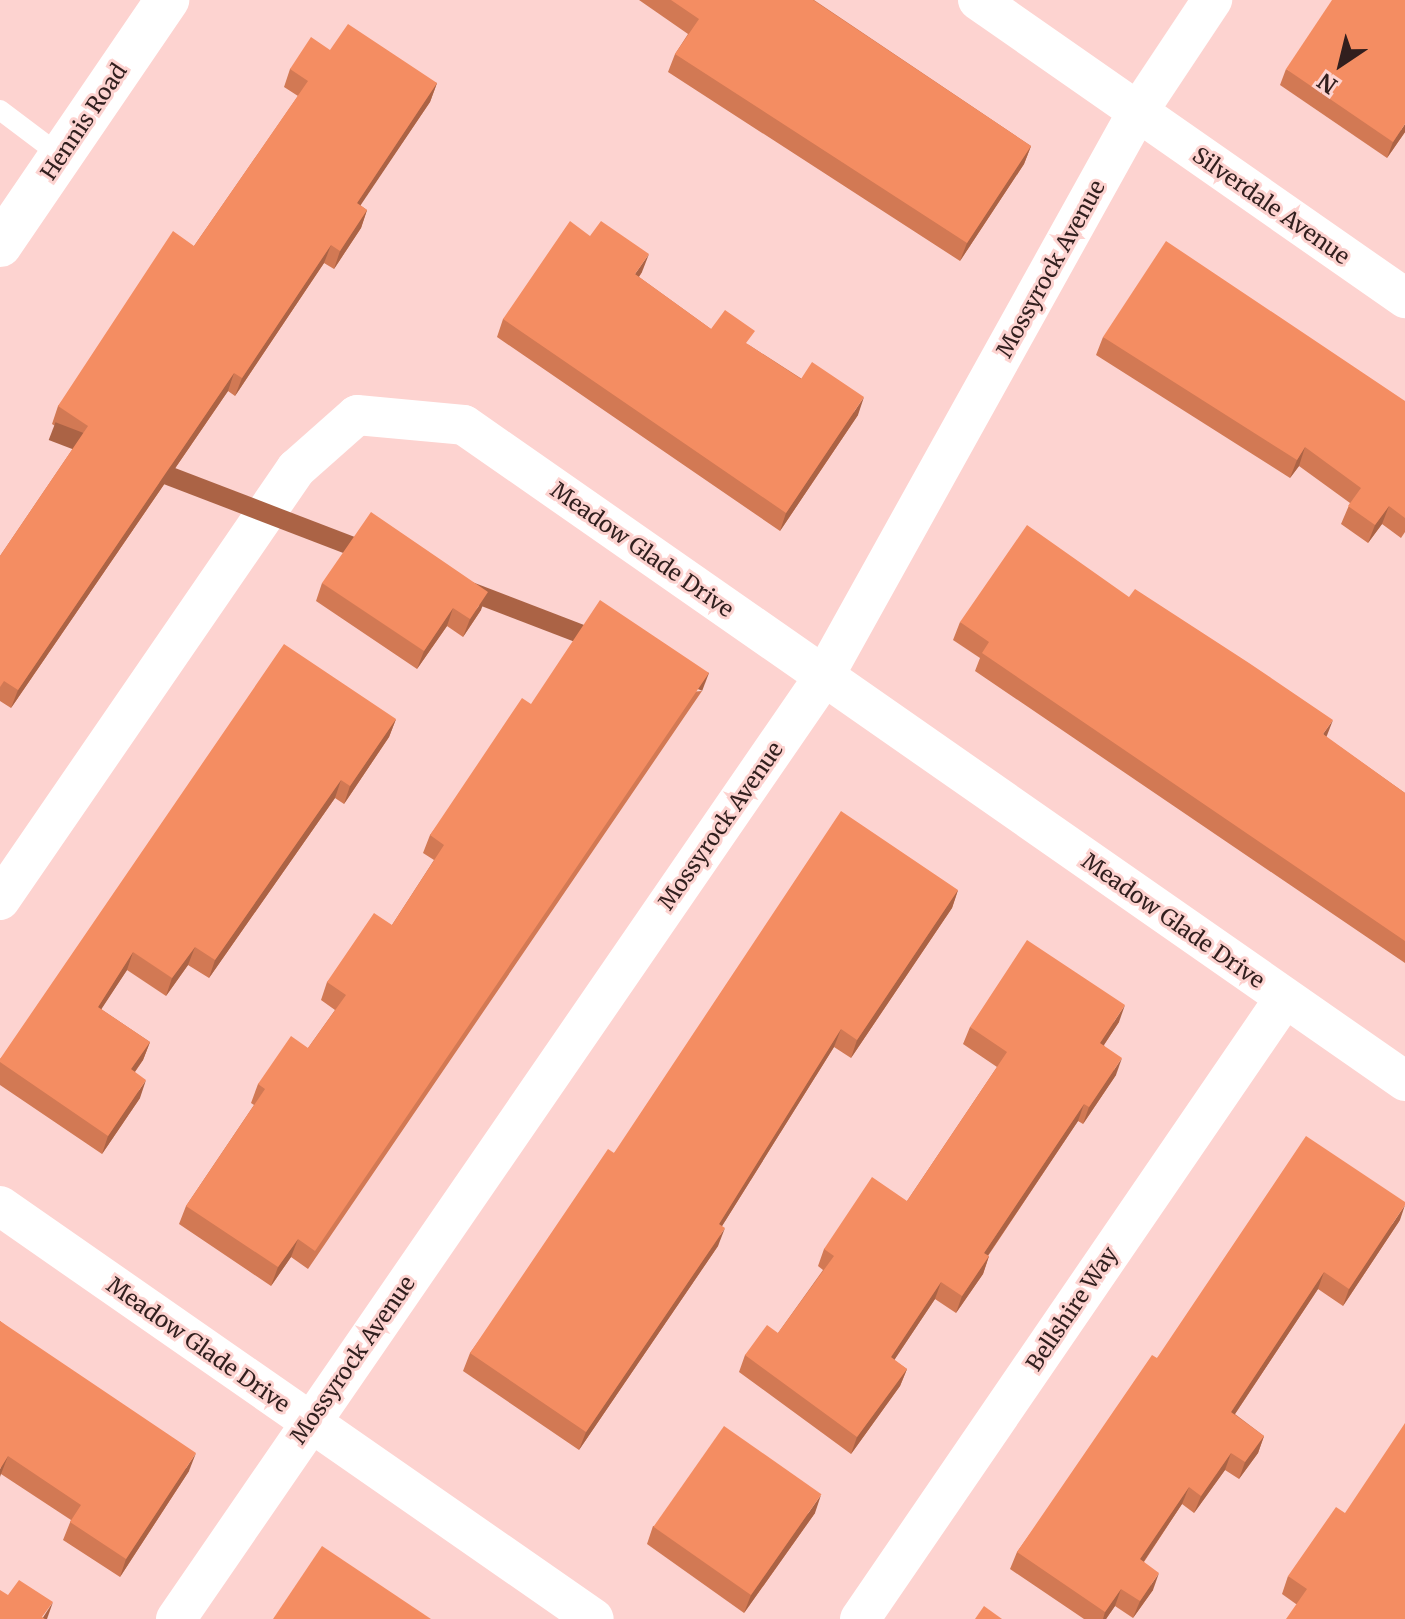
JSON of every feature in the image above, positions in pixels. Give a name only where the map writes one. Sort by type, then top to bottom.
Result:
[{"type":"street","name":"Hennis Road","points":[[0,245],[167,0]]},
{"type":"street","name":"Silverdale Avenue","points":[[978,0],[1405,298]]},
{"type":"street","name":"Mossyrock Avenue","points":[[176,1619],[823,678],[1137,113],[1212,0]]},
{"type":"street","name":"Meadow Glade Drive","points":[[0,900],[296,469],[357,415],[464,425],[1405,1081]]},
{"type":"street","name":"Bellshire Way","points":[[860,1619],[1284,999]]},
{"type":"street","name":"Meadow Glade Drive","points":[[0,1206],[594,1619]]},
{"type":"lane","points":[[0,110],[61,156]]},
{"type":"building","points":[[671,0],[813,0],[1031,146],[967,243],[675,54],[699,19]]},
{"type":"building","points":[[1332,0],[1405,0],[1405,124],[1393,142],[1286,69]]},
{"type":"building","points":[[348,24],[437,83],[357,203],[367,210],[340,251],[331,245],[242,378],[234,373],[18,690],[4,681],[0,687],[0,556],[88,426],[58,406],[173,231],[194,246],[308,81],[290,69],[311,37],[330,50]]},
{"type":"building","points":[[570,221],[590,236],[601,221],[649,254],[635,274],[711,329],[725,310],[755,331],[746,343],[801,379],[812,362],[864,397],[786,513],[503,319]]},
{"type":"building","points":[[1166,241],[1405,401],[1405,518],[1389,506],[1375,525],[1348,506],[1361,488],[1305,447],[1297,460],[1103,337]]},
{"type":"building","points":[[371,512],[488,592],[470,619],[453,608],[424,651],[322,583]]},
{"type":"building","points":[[1027,525],[1129,597],[1135,589],[1333,720],[1323,734],[1405,793],[1405,941],[982,653],[989,642],[960,622]]},
{"type":"building","points":[[600,600],[709,673],[315,1251],[298,1239],[278,1267],[186,1206],[265,1089],[258,1084],[291,1036],[308,1048],[346,995],[327,982],[374,913],[392,925],[444,845],[430,835],[522,698],[531,704]]},
{"type":"building","points":[[284,644],[396,719],[350,786],[341,780],[215,960],[195,947],[172,978],[133,952],[98,1007],[150,1042],[131,1069],[146,1080],[108,1136],[0,1062],[0,1059]]},
{"type":"building","points":[[841,811],[958,890],[857,1040],[841,1029],[719,1224],[725,1228],[586,1432],[470,1353],[608,1149],[614,1153]]},
{"type":"building","points":[[1027,940],[1125,1005],[1100,1043],[1122,1058],[1089,1107],[1084,1104],[984,1253],[989,1256],[962,1296],[941,1282],[891,1357],[907,1369],[857,1437],[745,1355],[767,1325],[778,1333],[834,1256],[824,1249],[872,1177],[907,1201],[1007,1052],[970,1027]]},
{"type":"building","points":[[1306,1136],[1405,1202],[1405,1205],[1349,1289],[1324,1272],[1231,1412],[1264,1436],[1245,1462],[1231,1453],[1201,1496],[1189,1487],[1140,1559],[1159,1573],[1140,1601],[1121,1589],[1105,1612],[1017,1552],[1152,1355],[1157,1358]]},
{"type":"building","points":[[0,1321],[196,1453],[126,1559],[70,1522],[81,1505],[8,1456],[0,1469]]},
{"type":"building","points":[[1405,1423],[1405,1619],[1286,1619],[1307,1589],[1288,1576],[1336,1507],[1345,1513]]},
{"type":"building","points":[[724,1426],[821,1494],[751,1595],[653,1527]]},
{"type":"building","points":[[322,1546],[431,1619],[273,1619]]},
{"type":"building","points":[[19,1580],[53,1602],[42,1617],[45,1619],[0,1619],[0,1590],[8,1595]]},
{"type":"building","points":[[984,1606],[1002,1619],[975,1619]]}]
